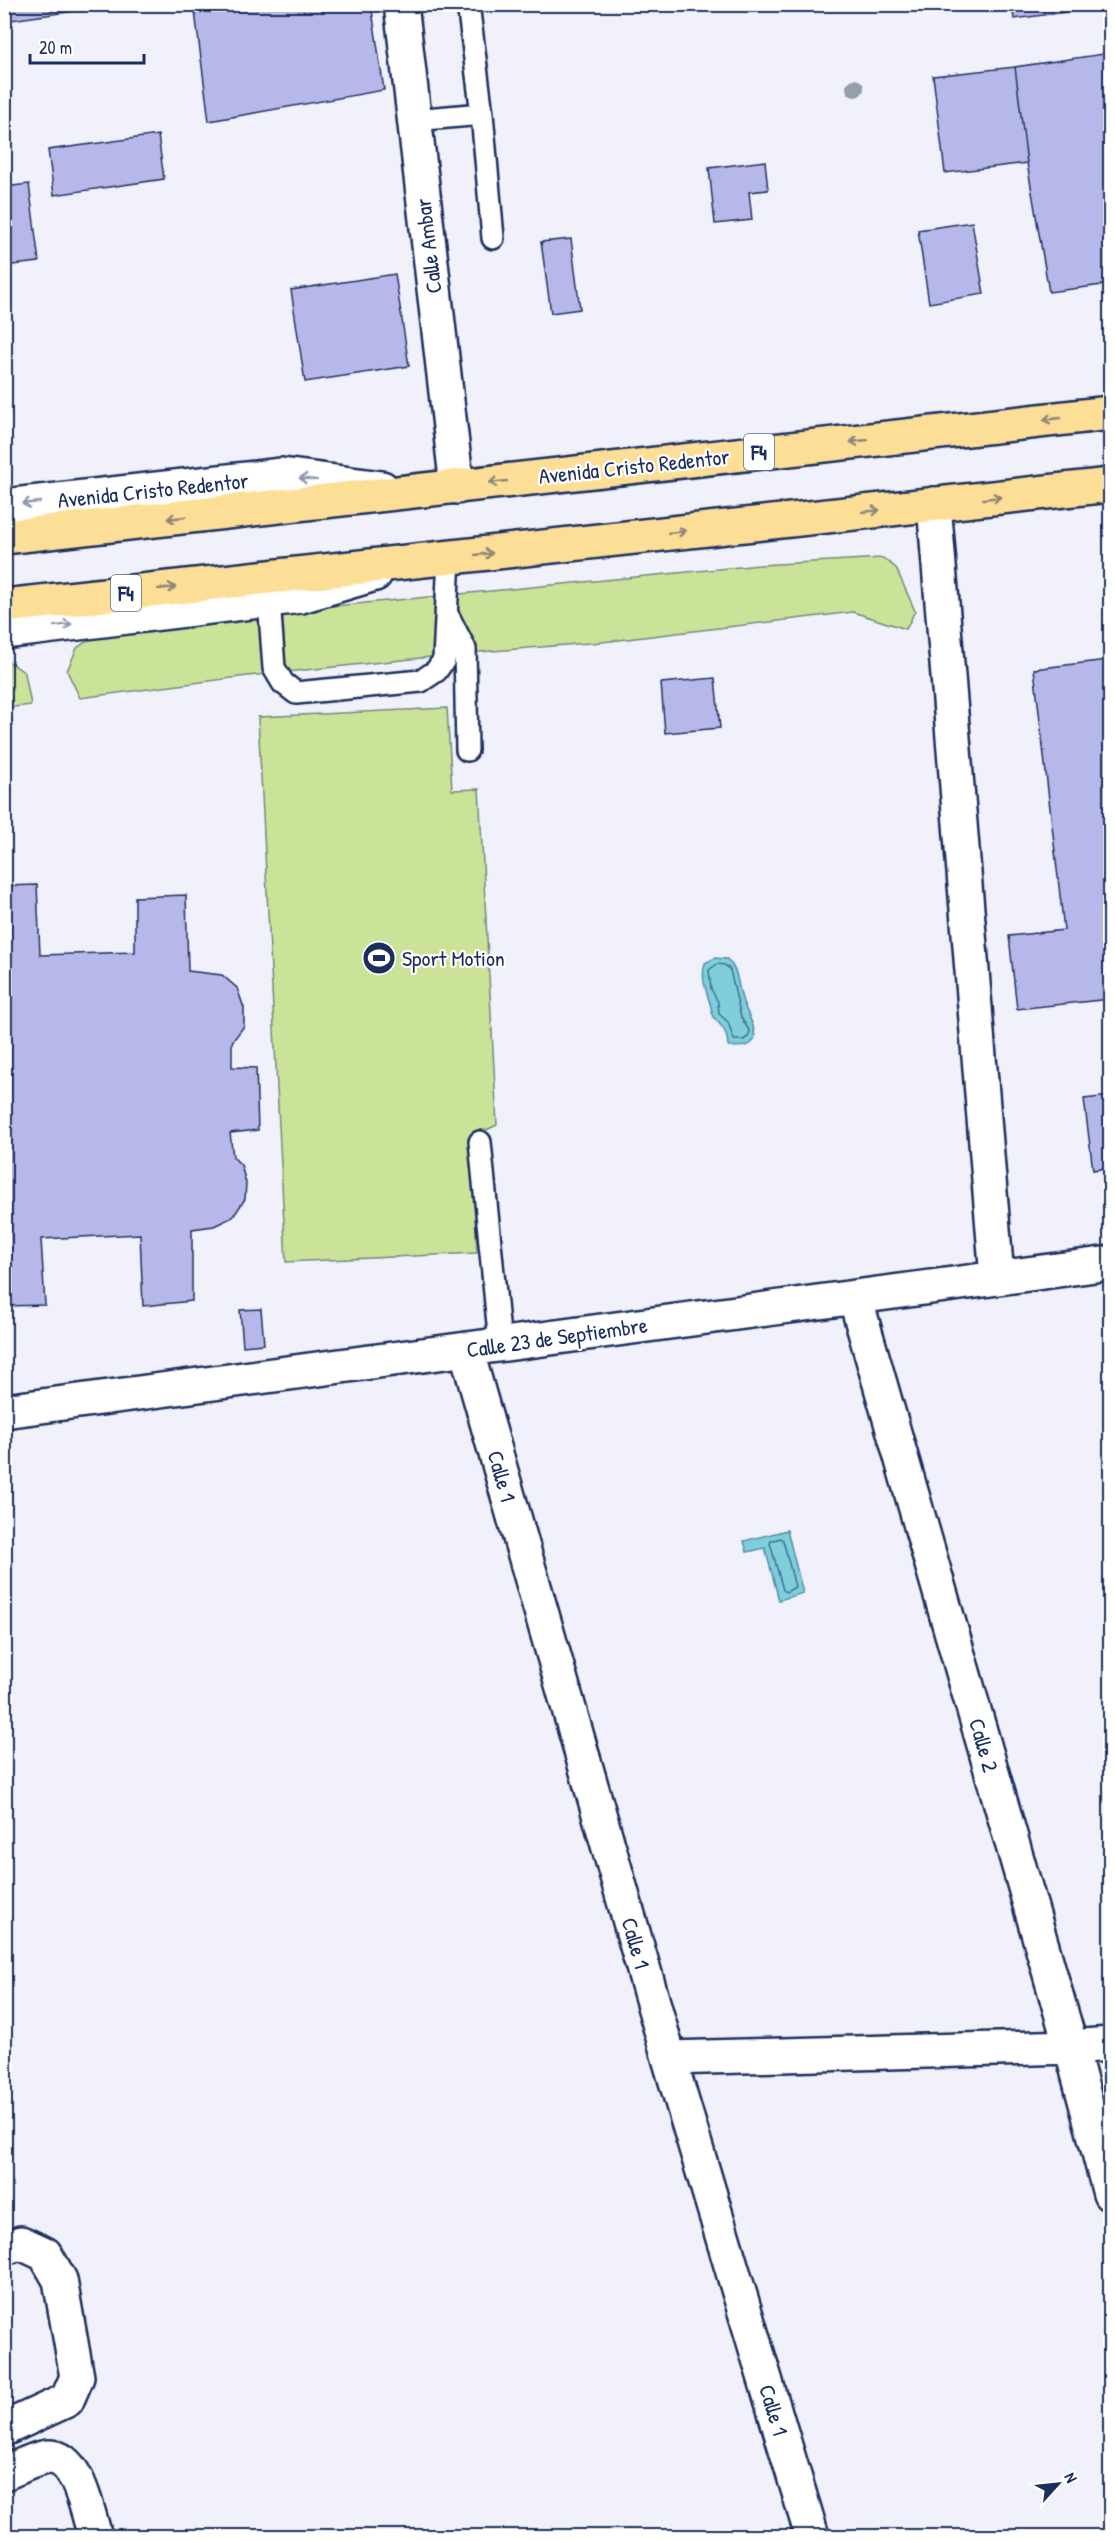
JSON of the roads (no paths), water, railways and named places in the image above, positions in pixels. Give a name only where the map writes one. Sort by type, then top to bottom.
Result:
[{"type":"highway","name":"Avenida Cristo Redentor","points":[[4,537],[1110,413]]},
{"type":"highway","name":"F4","points":[[4,606],[258,590],[437,559],[1110,484]]},
{"type":"street","name":"Calle Ambar","points":[[401,4],[456,487]]},
{"type":"street","name":"Avenida Cristo Redentor","points":[[4,506],[282,475],[408,492]]},
{"type":"street","points":[[934,504],[997,1278]]},
{"type":"street","points":[[4,632],[258,590]]},
{"type":"street","name":"Calle 23 de Septiembre","points":[[4,1410],[1110,1263]]},
{"type":"street","name":"Calle 2","points":[[855,1297],[1071,2047],[1110,2194]]},
{"type":"street","name":"Calle 1","points":[[466,1349],[669,2058],[812,2536]]},
{"type":"street","points":[[669,2058],[1110,2044]]},
{"type":"street","points":[[4,2248],[21,2243],[29,2246],[45,2254],[55,2271],[60,2280],[77,2378],[67,2400],[4,2430]]},
{"type":"street","points":[[4,2473],[48,2457],[62,2460],[74,2471],[95,2536]]},
{"type":"lane","points":[[468,4],[494,238]]},
{"type":"lane","points":[[414,120],[482,114]]},
{"type":"lane","points":[[258,590],[274,668],[283,683],[296,693],[421,681],[436,672],[444,660],[446,612],[437,559]]},
{"type":"lane","points":[[446,612],[465,648],[467,750]]},
{"type":"lane","points":[[480,1142],[500,1344]]},
{"type":"water","points":[[715,958],[727,959],[736,973],[742,999],[755,1032],[750,1044],[742,1047],[728,1046],[724,1030],[713,1017],[703,977],[705,963]]},
{"type":"water","points":[[787,1530],[803,1593],[779,1600],[765,1548],[747,1552],[744,1541]]},
{"type":"place","name":"Sport Motion","points":[[379,958]]}]
